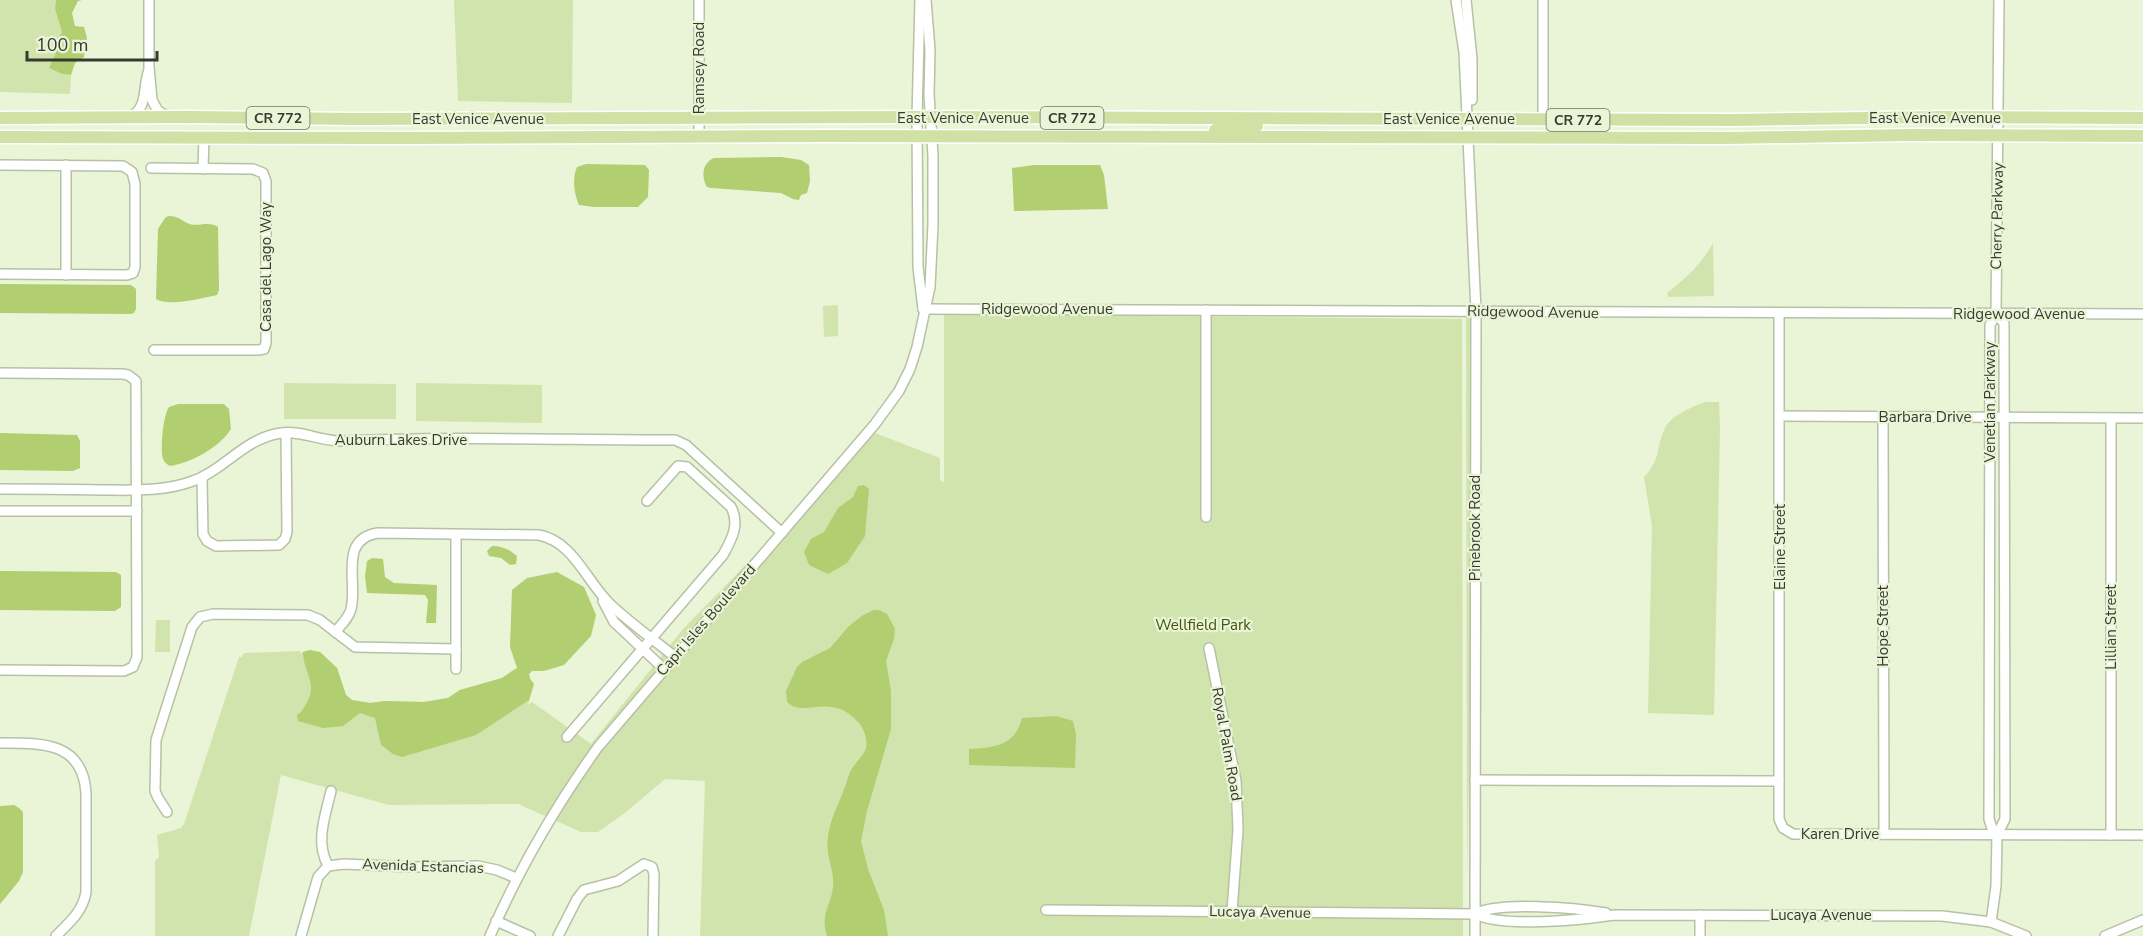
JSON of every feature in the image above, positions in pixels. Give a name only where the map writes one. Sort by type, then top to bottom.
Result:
[{"type":"main road","name":"East Venice Avenue","points":[[0,118],[931,117],[1734,120],[2143,118]]},
{"type":"main road","points":[[1104,136],[1125,130],[1196,130],[1214,118]]},
{"type":"main road","points":[[404,138],[423,128],[514,126],[555,119]]},
{"type":"main road","points":[[1204,136],[1217,130],[1260,126],[1287,119]]},
{"type":"main road","name":"East Venice Avenue","points":[[0,136],[1726,138],[1910,135],[2143,136]]},
{"type":"street","points":[[120,119],[133,115],[142,107],[149,67],[149,0]]},
{"type":"street","name":"Ramsey Road","points":[[699,0],[699,136]]},
{"type":"street","name":"Capri Isles Boulevard","points":[[920,0],[917,117],[918,267],[923,309]]},
{"type":"street","name":"Capri Isles Boulevard","points":[[490,936],[516,878],[555,811],[598,747],[876,424],[896,396],[914,357],[923,309],[928,298],[931,267],[932,136],[926,0]]},
{"type":"street","name":"Pinebrook Road","points":[[1456,0],[1463,15],[1472,59],[1472,100],[1467,120],[1476,311],[1474,936]]},
{"type":"street","name":"Pinebrook Road","points":[[1463,15],[1466,0]]},
{"type":"street","points":[[1543,0],[1543,120]]},
{"type":"street","name":"Cherry Parkway","points":[[1996,314],[1999,0]]},
{"type":"street","points":[[149,67],[155,107],[167,116],[188,117]]},
{"type":"street","points":[[203,169],[204,137]]},
{"type":"street","points":[[0,165],[123,166],[132,171],[135,184],[135,267],[133,273],[127,275],[0,274]]},
{"type":"street","points":[[66,165],[66,275]]},
{"type":"street","name":"Casa del Lago Way","points":[[151,168],[253,169],[263,173],[265,177],[265,346],[258,350],[154,350]]},
{"type":"street","name":"Ridgewood Avenue","points":[[923,309],[2143,314]]},
{"type":"street","points":[[1206,310],[1206,517]]},
{"type":"street","name":"Elaine Street","points":[[1779,313],[1779,781]]},
{"type":"street","name":"Venetian Parkway","points":[[1991,922],[1996,886],[1997,835],[2005,819],[2004,323],[1996,314],[1990,325],[1989,819],[1997,835]]},
{"type":"street","points":[[0,373],[122,374],[134,378],[137,388],[138,511],[138,657],[136,664],[124,671],[0,670]]},
{"type":"street","name":"Barbara Drive","points":[[1780,416],[2143,418]]},
{"type":"street","name":"Hope Street","points":[[1883,417],[1884,834]]},
{"type":"street","name":"Lillian Street","points":[[2111,418],[2111,835]]},
{"type":"street","points":[[202,478],[203,534],[207,542],[216,546],[279,544],[285,539],[287,532],[286,433]]},
{"type":"street","name":"Auburn Lakes Drive","points":[[0,489],[137,490],[170,488],[202,478],[251,443],[286,433],[306,434],[333,441],[429,439],[679,441],[782,533]]},
{"type":"street","points":[[567,737],[723,555],[732,538],[736,516],[731,507],[687,467],[678,466],[647,501]]},
{"type":"street","points":[[0,511],[138,511]]},
{"type":"street","points":[[335,632],[351,612],[353,552],[363,537],[378,533],[546,536],[570,554],[602,596],[675,657]]},
{"type":"street","points":[[456,535],[456,669]]},
{"type":"street","points":[[1990,556],[2004,556]]},
{"type":"street","points":[[602,596],[614,622],[664,669]]},
{"type":"street","points":[[167,812],[155,791],[156,744],[195,621],[213,614],[304,614],[317,618],[349,644],[362,649],[456,649]]},
{"type":"street","name":"Royal Palm Road","points":[[1209,648],[1236,781],[1238,830],[1232,911]]},
{"type":"street","points":[[1990,688],[2005,688]]},
{"type":"street","points":[[0,743],[42,744],[60,749],[76,761],[84,779],[86,892],[78,914],[56,936]]},
{"type":"street","points":[[1475,780],[1779,781]]},
{"type":"street","name":"Karen Drive","points":[[1779,781],[1779,819],[1783,828],[1793,834],[2143,835]]},
{"type":"street","points":[[301,936],[318,877],[328,866],[322,852],[321,835],[331,791]]},
{"type":"street","name":"Avenida Estancias","points":[[328,866],[344,864],[418,867],[478,866],[497,870],[516,878]]},
{"type":"street","points":[[558,936],[584,890],[618,881],[644,864],[652,867],[654,874],[653,936]]},
{"type":"street","name":"Lucaya Avenue","points":[[1046,910],[1475,914],[1491,908],[1572,908],[1614,915],[1942,916],[1991,922],[2026,936]]},
{"type":"street","points":[[1700,915],[1700,936]]},
{"type":"street","points":[[2105,936],[2143,920]]},
{"type":"street","points":[[496,921],[530,936]]},
{"type":"green space","points":[[0,0],[56,0],[55,9],[62,32],[56,42],[56,52],[49,68],[71,75],[70,94],[0,92]]},
{"type":"green space","points":[[454,0],[573,0],[572,103],[458,101]]},
{"type":"green space","points":[[1713,243],[1714,296],[1668,297],[1667,293],[1693,271]]},
{"type":"green space","points":[[838,305],[838,336],[824,337],[823,306]]},
{"type":"green space","points":[[1471,313],[1470,722],[1467,876],[1466,319],[1463,315]]},
{"type":"green space","name":"Wellfield Park","points":[[944,314],[1462,319],[1463,936],[700,936],[705,781],[665,779],[598,832],[581,832],[518,804],[389,805],[281,775],[249,936],[155,936],[155,861],[159,857],[157,835],[181,828],[184,824],[239,657],[242,657],[244,653],[300,651],[300,653],[310,650],[320,652],[337,668],[346,695],[352,700],[370,703],[424,702],[448,698],[460,690],[502,678],[513,670],[529,673],[534,684],[528,705],[532,702],[591,744],[683,629],[765,545],[611,723],[588,753],[596,758],[875,433],[940,458],[940,480],[944,482]]},
{"type":"green space","points":[[284,383],[396,384],[396,419],[284,419]]},
{"type":"green space","points":[[416,383],[542,385],[542,423],[416,421]]},
{"type":"green space","points":[[1705,402],[1719,402],[1720,430],[1714,715],[1648,713],[1652,526],[1644,477],[1653,466],[1661,437],[1671,420]]},
{"type":"green space","points":[[156,620],[170,620],[170,652],[155,652]]},
{"type":"shaded area","points":[[56,0],[82,0],[78,1],[72,13],[75,26],[84,27],[87,38],[84,57],[75,63],[71,75],[49,68],[56,52],[56,42],[62,32],[55,9]]},
{"type":"shaded area","points":[[781,157],[801,160],[809,165],[810,181],[807,193],[801,195],[799,200],[781,193],[711,188],[705,183],[703,175],[705,167],[714,158]]},
{"type":"shaded area","points":[[586,164],[645,165],[649,170],[648,197],[638,207],[579,205],[574,176],[577,167]]},
{"type":"shaded area","points":[[1034,165],[1100,165],[1104,175],[1108,209],[1014,211],[1012,168]]},
{"type":"shaded area","points":[[168,216],[195,225],[210,224],[218,227],[219,290],[217,295],[177,302],[156,299],[158,229]]},
{"type":"shaded area","points":[[0,284],[131,285],[136,289],[136,309],[130,314],[0,313]]},
{"type":"shaded area","points":[[178,404],[224,404],[229,409],[231,429],[220,442],[204,453],[170,466],[163,459],[165,417],[169,407]]},
{"type":"shaded area","points":[[0,433],[77,435],[80,441],[80,468],[73,471],[0,470]]},
{"type":"shaded area","points":[[864,485],[869,489],[865,536],[847,563],[828,574],[809,565],[804,552],[811,539],[824,532],[838,508],[853,497],[858,486]]},
{"type":"shaded area","points":[[492,546],[502,547],[517,556],[516,564],[510,565],[501,558],[489,556],[487,551]]},
{"type":"shaded area","points":[[372,558],[383,559],[385,577],[394,583],[437,585],[436,623],[426,623],[428,600],[425,595],[367,593],[365,576],[367,561]]},
{"type":"shaded area","points":[[0,571],[116,572],[121,575],[121,607],[115,611],[0,610]]},
{"type":"shaded area","points":[[557,572],[584,587],[596,615],[591,636],[564,665],[544,671],[532,671],[529,674],[534,684],[529,700],[476,735],[402,757],[393,754],[381,745],[375,718],[360,713],[343,726],[323,728],[298,721],[297,715],[310,697],[311,684],[303,652],[310,650],[320,652],[337,668],[346,695],[352,700],[370,703],[424,702],[448,698],[460,690],[502,678],[517,668],[510,647],[512,590],[527,578]]},
{"type":"shaded area","points":[[874,610],[887,614],[895,629],[886,661],[891,691],[891,729],[867,811],[861,841],[868,869],[884,910],[888,936],[827,936],[825,915],[832,894],[833,881],[827,844],[829,830],[850,771],[865,751],[866,738],[860,725],[848,713],[838,708],[794,706],[787,702],[786,691],[797,667],[802,662],[830,648],[848,627],[863,615]]},
{"type":"shaded area","points":[[1056,716],[1073,721],[1076,734],[1075,768],[969,765],[969,749],[987,748],[1009,740],[1019,727],[1022,718]]},
{"type":"shaded area","points":[[14,805],[23,812],[23,872],[19,881],[0,904],[0,806]]}]
